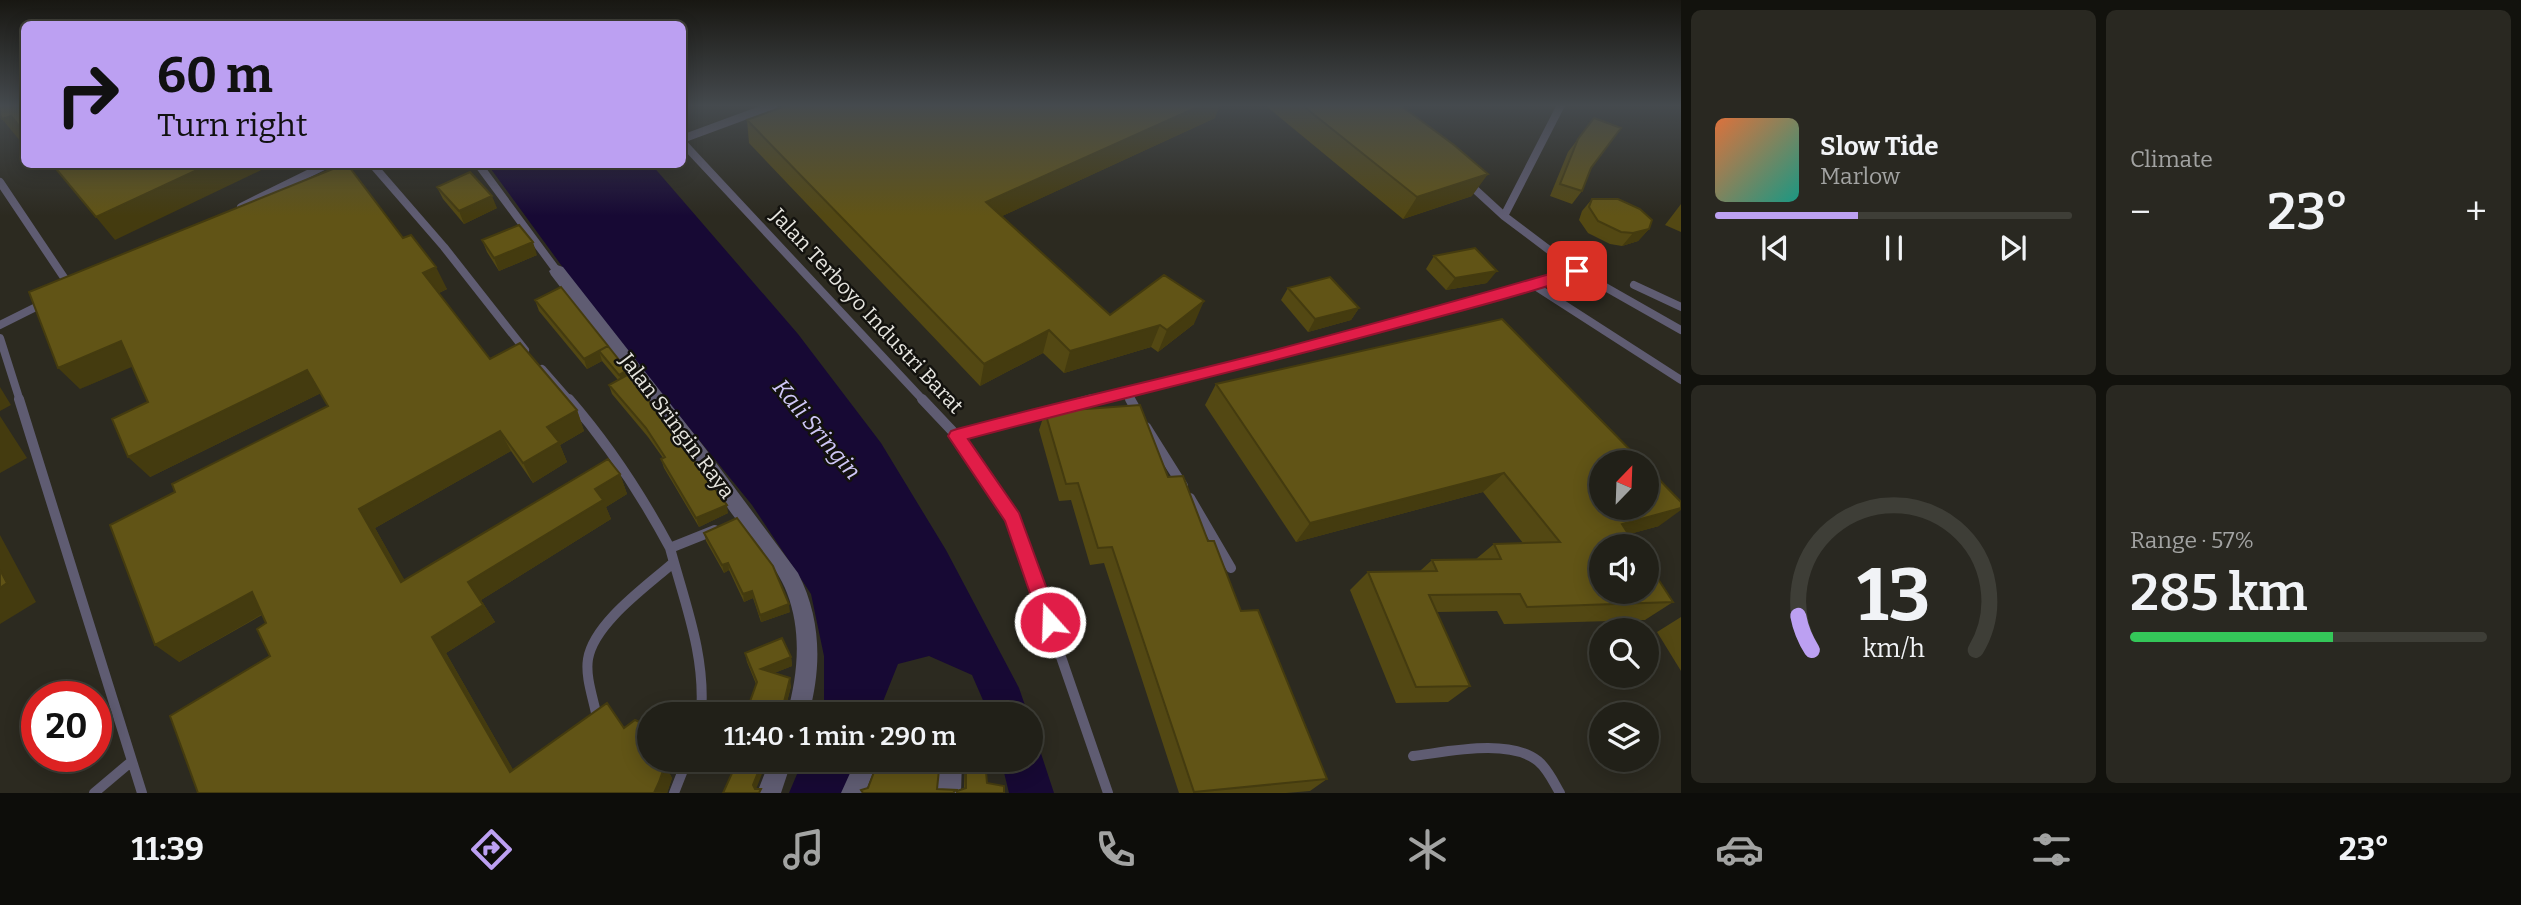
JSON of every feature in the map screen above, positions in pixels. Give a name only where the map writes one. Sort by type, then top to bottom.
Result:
[{"type":"street","name":"Jalan Sringin Raya","points":[[557,271],[684,433],[739,518],[788,576],[803,615],[807,671],[800,702]]},
{"type":"street","points":[[769,793],[777,772]]},
{"type":"street","points":[[853,793],[862,772]]},
{"type":"street","points":[[949,793],[950,772]]},
{"type":"lane","points":[[1504,216],[1542,142]]},
{"type":"lane","name":"Jalan Terboyo Industri Barat","points":[[686,144],[957,436],[1013,518],[1108,793]]},
{"type":"lane","points":[[231,212],[320,168]]},
{"type":"lane","points":[[375,168],[444,247],[529,355]]},
{"type":"lane","name":"Jalan Sringin Raya","points":[[481,168],[557,271]]},
{"type":"lane","points":[[1457,172],[1504,216],[1577,271],[1681,330]]},
{"type":"lane","points":[[0,182],[72,289]]},
{"type":"lane","points":[[957,436],[1269,357],[1535,286],[1577,271]]},
{"type":"lane","points":[[0,325],[84,283]]},
{"type":"lane","points":[[1634,285],[1681,307]]},
{"type":"lane","points":[[1535,286],[1681,380]]},
{"type":"lane","points":[[0,338],[142,793]]},
{"type":"lane","points":[[538,365],[600,434],[646,503],[670,548],[703,668],[702,702]]},
{"type":"lane","points":[[1126,392],[1231,568]]},
{"type":"lane","points":[[670,548],[723,526]]},
{"type":"lane","points":[[597,718],[588,660],[592,646],[603,630],[673,563]]},
{"type":"lane","points":[[1413,756],[1502,749],[1517,751],[1538,762],[1560,793]]},
{"type":"lane","points":[[94,793],[132,761]]},
{"type":"lane","points":[[674,793],[682,772]]},
{"type":"water","name":"Kali Sringin","points":[[490,168],[655,168],[798,334],[881,443],[946,550],[1024,702],[984,702],[972,675],[929,656],[898,664],[883,702],[824,702],[824,656],[811,594],[752,505],[602,321]]},
{"type":"water","points":[[1043,760],[1054,793],[1009,793],[1004,772],[1043,772]]},
{"type":"water","points":[[798,772],[853,772],[844,793],[789,793]]},
{"type":"building","points":[[768,142],[1120,142],[986,202],[1110,315],[1164,275],[1204,301],[1167,330],[1160,325],[1070,351],[1049,330],[984,364]]},
{"type":"building","points":[[1348,142],[1450,142],[1488,174],[1417,197]]},
{"type":"building","points":[[1577,142],[1610,142],[1591,168],[1582,191],[1560,184]]},
{"type":"building","points":[[55,168],[201,168],[96,217]]},
{"type":"building","points":[[335,168],[350,168],[403,238],[411,235],[436,267],[423,273],[490,359],[520,343],[577,410],[547,427],[559,442],[523,463],[500,431],[359,509],[401,582],[608,459],[620,474],[595,489],[603,500],[468,582],[483,605],[432,637],[510,772],[607,703],[624,728],[637,721],[637,772],[663,772],[654,793],[198,793],[170,716],[270,656],[257,629],[266,623],[252,592],[155,645],[110,525],[175,492],[172,484],[328,406],[307,370],[128,457],[112,419],[148,402],[121,341],[58,368],[29,292]]},
{"type":"building","points":[[470,172],[492,196],[459,211],[437,187]]},
{"type":"building","points":[[1592,199],[1618,199],[1640,209],[1652,220],[1649,229],[1633,233],[1621,232],[1598,221],[1589,207]]},
{"type":"building","points":[[519,225],[533,242],[494,258],[482,240]]},
{"type":"building","points":[[1475,248],[1497,271],[1455,278],[1434,256]]},
{"type":"building","points":[[1330,277],[1359,308],[1315,319],[1288,288]]},
{"type":"building","points":[[561,287],[608,346],[584,359],[535,300]]},
{"type":"building","points":[[1502,319],[1630,450],[1589,450],[1589,520],[1637,520],[1622,524],[1628,534],[1589,534],[1589,604],[1615,604],[1527,607],[1520,594],[1429,595],[1470,686],[1416,687],[1368,572],[1437,571],[1432,560],[1501,559],[1494,544],[1560,542],[1504,473],[1310,523],[1216,384]]},
{"type":"building","points":[[608,346],[627,370],[619,375],[599,351]]},
{"type":"building","points":[[629,374],[727,505],[696,518],[661,459],[665,457],[646,428],[609,385]]},
{"type":"building","points":[[1140,405],[1168,477],[1183,476],[1208,541],[1214,541],[1241,611],[1258,610],[1327,779],[1194,792],[1112,547],[1098,548],[1078,483],[1066,484],[1045,412]]},
{"type":"building","points":[[1659,479],[1681,502],[1681,508],[1659,514]]},
{"type":"building","points":[[737,518],[773,566],[789,604],[760,615],[752,591],[743,594],[728,563],[722,565],[704,533]]},
{"type":"building","points":[[0,570],[7,583],[0,588]]},
{"type":"building","points":[[1659,580],[1673,602],[1659,602]]},
{"type":"building","points":[[782,638],[791,657],[761,669],[790,678],[784,702],[750,702],[757,682],[745,653]]},
{"type":"building","points":[[733,772],[758,772],[753,785],[755,789],[761,789],[759,793],[723,793]]},
{"type":"building","points":[[874,772],[939,772],[937,789],[956,790],[953,793],[863,793],[861,790],[868,788]]},
{"type":"building","points":[[966,772],[986,772],[987,783],[1004,786],[1004,793],[957,793],[966,788]]},
{"type":"route","points":[[1050,622],[1013,518],[957,436],[1083,401],[1269,357],[1535,286],[1577,271]]}]
